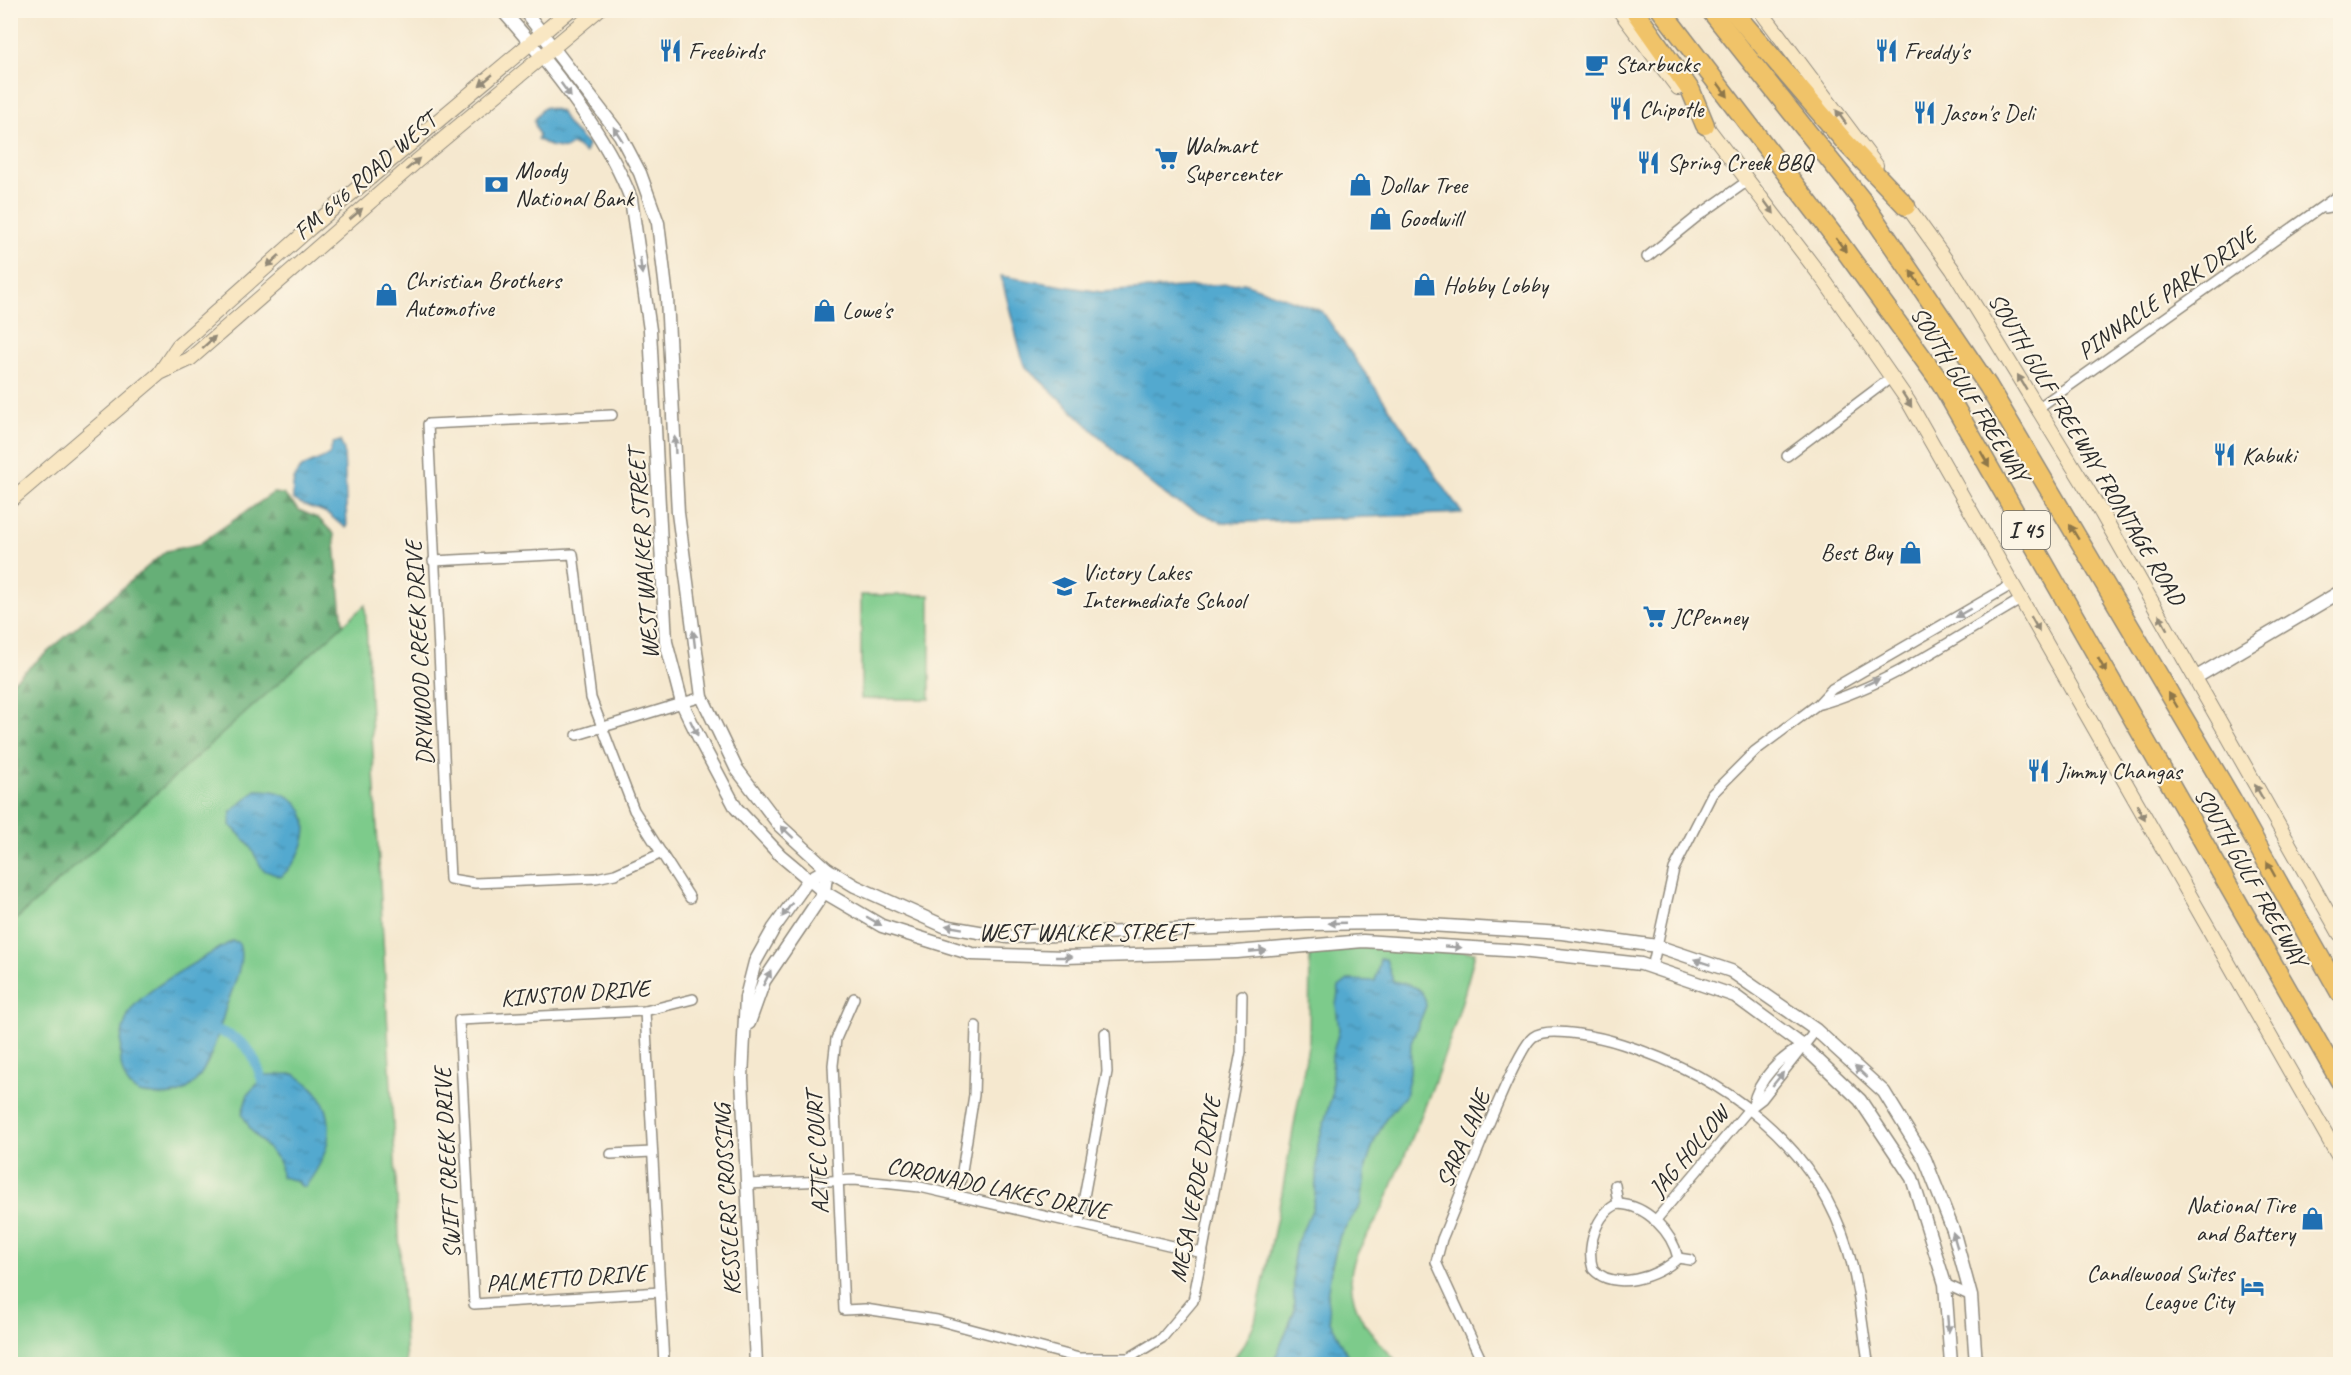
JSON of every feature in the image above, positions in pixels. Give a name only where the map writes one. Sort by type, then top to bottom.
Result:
[{"type":"highway","points":[[1634,10],[1691,91],[1705,125]]},
{"type":"highway","name":"SOUTH GULF FREEWAY","points":[[1662,10],[1841,245],[1941,383],[2340,1081]]},
{"type":"highway","name":"SOUTH GULF FREEWAY","points":[[1710,10],[1861,199],[1988,387],[2231,798],[2340,993]]},
{"type":"highway","points":[[1732,10],[1845,142],[1906,206]]},
{"type":"main road","name":"FM 646 ROAD WEST","points":[[160,373],[178,346],[310,228],[570,10]]},
{"type":"main road","name":"FM 646 ROAD WEST","points":[[10,501],[160,373],[190,359],[417,161],[598,10]]},
{"type":"main road","points":[[1619,10],[1826,283],[1892,377],[1969,504],[2149,827],[2340,1159]]},
{"type":"main road","name":"SOUTH GULF FREEWAY FRONTAGE ROAD","points":[[1760,10],[1953,270],[2101,512],[2340,934]]},
{"type":"street","name":"WEST WALKER STREET","points":[[502,10],[542,57],[599,137],[624,181],[634,211],[650,330],[666,642],[682,703],[736,808],[780,855],[824,892],[882,926],[972,954],[1065,957],[1237,952],[1363,941],[1521,951],[1641,964],[1735,996],[1803,1046],[1860,1100],[1912,1178],[1945,1284],[1951,1365]]},
{"type":"street","name":"WEST WALKER STREET","points":[[524,10],[620,135],[640,173],[658,224],[667,298],[678,513],[702,697],[736,768],[780,826],[827,869],[855,886],[944,926],[1008,937],[1317,923],[1396,922],[1562,933],[1657,946],[1731,971],[1816,1030],[1884,1092],[1925,1159],[1953,1230],[1971,1296],[1976,1365]]},
{"type":"street","points":[[1647,257],[1698,216],[1749,180]]},
{"type":"street","name":"PINNACLE PARK DRIVE","points":[[2038,408],[2340,194]]},
{"type":"street","name":"PINNACLE PARK DRIVE","points":[[2319,209],[2340,205]]},
{"type":"street","points":[[1787,456],[1892,377]]},
{"type":"street","name":"DRYWOOD CREEK DRIVE","points":[[612,415],[428,424],[450,879],[475,883],[596,878],[615,874],[662,853]]},
{"type":"street","points":[[433,561],[573,554],[591,698],[634,810],[690,898]]},
{"type":"street","points":[[1652,968],[1674,869],[1712,794],[1755,751],[1818,704],[1832,689],[2013,584]]},
{"type":"street","points":[[2195,678],[2340,592]]},
{"type":"street","points":[[1818,704],[1838,699],[1903,667],[2022,599]]},
{"type":"street","points":[[577,735],[702,697]]},
{"type":"street","name":"KESSLERS CROSSING","points":[[756,1365],[742,1078],[746,997],[755,962],[774,928],[809,879],[827,869]]},
{"type":"street","name":"KESSLERS CROSSING","points":[[746,1033],[764,981],[824,892],[827,869]]},
{"type":"street","name":"MESA VERDE DRIVE","points":[[844,1310],[865,1310],[937,1320],[1079,1358],[1129,1358],[1162,1338],[1193,1301],[1241,1052],[1242,994]]},
{"type":"street","name":"AZTEC COURT","points":[[844,1310],[832,1065],[836,1039],[854,998]]},
{"type":"street","name":"KINSTON DRIVE","points":[[459,1020],[645,1011],[693,999]]},
{"type":"street","points":[[645,1011],[664,1365]]},
{"type":"street","name":"SWIFT CREEK DRIVE","points":[[459,1020],[474,1304]]},
{"type":"street","points":[[958,1196],[974,1095],[976,1026]]},
{"type":"street","name":"JAG HOLLOW","points":[[1656,1221],[1751,1107],[1762,1099],[1816,1030]]},
{"type":"street","name":"SARA LANE","points":[[1483,1365],[1436,1262],[1442,1239],[1508,1080],[1524,1049],[1535,1035],[1550,1032],[1585,1036],[1652,1053],[1751,1107]]},
{"type":"street","points":[[1079,1224],[1107,1072],[1105,1033]]},
{"type":"street","points":[[1751,1107],[1796,1154],[1826,1198],[1843,1237],[1858,1287],[1869,1361],[1854,1365]]},
{"type":"street","points":[[611,1154],[652,1152]]},
{"type":"street","name":"CORONADO LAKES DRIVE","points":[[747,1184],[838,1180],[920,1187],[1203,1253]]},
{"type":"street","points":[[1615,1185],[1618,1204]]},
{"type":"street","name":"JAG HOLLOW","points":[[1618,1204],[1633,1208],[1656,1221],[1665,1228],[1671,1238],[1678,1258],[1661,1271],[1639,1277],[1617,1281],[1599,1276],[1593,1269],[1590,1249],[1606,1212],[1618,1204]]},
{"type":"street","points":[[1678,1258],[1691,1260]]},
{"type":"street","points":[[1945,1284],[1971,1296]]},
{"type":"street","name":"PALMETTO DRIVE","points":[[474,1304],[660,1292]]},
{"type":"green space","points":[[273,493],[283,494],[299,510],[319,519],[334,534],[343,625],[11,924],[10,787],[15,782],[17,760],[11,753],[11,683],[166,551],[199,544]]},
{"type":"green space","points":[[861,595],[930,595],[930,699],[861,699]]},
{"type":"green space","points":[[365,605],[406,1364],[11,1364],[10,923]]},
{"type":"green space","points":[[1360,945],[1475,952],[1447,1049],[1384,1205],[1354,1260],[1352,1270],[1352,1293],[1360,1316],[1399,1364],[1229,1364],[1245,1343],[1255,1322],[1282,1193],[1309,1040],[1310,948]]},
{"type":"water","points":[[546,107],[560,111],[568,125],[588,145],[585,153],[573,144],[565,149],[550,146],[537,139],[539,136],[534,121],[541,110]]},
{"type":"water","points":[[1001,276],[1101,292],[1244,283],[1322,311],[1462,513],[1223,523],[1172,500],[1137,472],[1024,365]]},
{"type":"water","points":[[340,441],[344,450],[347,527],[324,512],[302,505],[293,499],[294,479],[301,468],[329,455],[333,443]]},
{"type":"water","points":[[256,790],[276,792],[291,798],[300,808],[305,820],[305,834],[301,849],[281,877],[263,870],[248,843],[230,825],[231,812]]},
{"type":"water","points":[[232,941],[238,942],[240,966],[216,1041],[200,1075],[193,1084],[177,1094],[160,1096],[139,1093],[125,1078],[120,1054],[123,1030],[131,1010],[138,1001],[163,982]]},
{"type":"water","points":[[1380,959],[1386,959],[1393,981],[1410,985],[1423,994],[1426,1006],[1411,1043],[1410,1074],[1405,1096],[1385,1120],[1374,1142],[1366,1167],[1361,1204],[1340,1235],[1331,1269],[1327,1297],[1330,1321],[1352,1364],[1273,1364],[1294,1312],[1293,1261],[1296,1244],[1312,1210],[1315,1196],[1318,1144],[1332,1095],[1332,1056],[1339,1030],[1336,1005],[1339,987],[1348,980],[1375,981]]},
{"type":"water","points":[[294,1074],[310,1085],[321,1098],[327,1112],[329,1126],[328,1141],[323,1157],[305,1187],[301,1186],[298,1181],[281,1177],[280,1162],[251,1130],[242,1114],[248,1094],[266,1075]]},
{"type":"waterway","points":[[219,1031],[237,1039],[248,1049],[256,1062],[262,1080]]},
{"type":"place","name":"Freebirds","points":[[670,51]]},
{"type":"place","name":"Freddy's","points":[[1886,51]]},
{"type":"place","name":"Starbucks","points":[[1597,64]]},
{"type":"place","name":"Chipotle","points":[[1621,109]]},
{"type":"place","name":"Jason's Deli","points":[[1924,113]]},
{"type":"place","name":"Walmart Supercenter","points":[[1166,159]]},
{"type":"place","name":"Spring Creek BBQ","points":[[1649,162]]},
{"type":"place","name":"Moody National Bank","points":[[497,184]]},
{"type":"place","name":"Dollar Tree","points":[[1361,185]]},
{"type":"place","name":"Goodwill","points":[[1381,218]]},
{"type":"place","name":"Hobby Lobby","points":[[1425,285]]},
{"type":"place","name":"Christian Brothers Automotive","points":[[387,294]]},
{"type":"place","name":"Lowe's","points":[[824,310]]},
{"type":"place","name":"Kabuki","points":[[2224,455]]},
{"type":"place","name":"Best Buy","points":[[1910,552]]},
{"type":"place","name":"Victory Lakes Intermediate School","points":[[1064,586]]},
{"type":"place","name":"JCPenney","points":[[1654,617]]},
{"type":"place","name":"Jimmy Changas","points":[[2039,771]]},
{"type":"place","name":"National Tire and Battery","points":[[2313,1219]]},
{"type":"place","name":"Candlewood Suites League City","points":[[2252,1287]]}]
